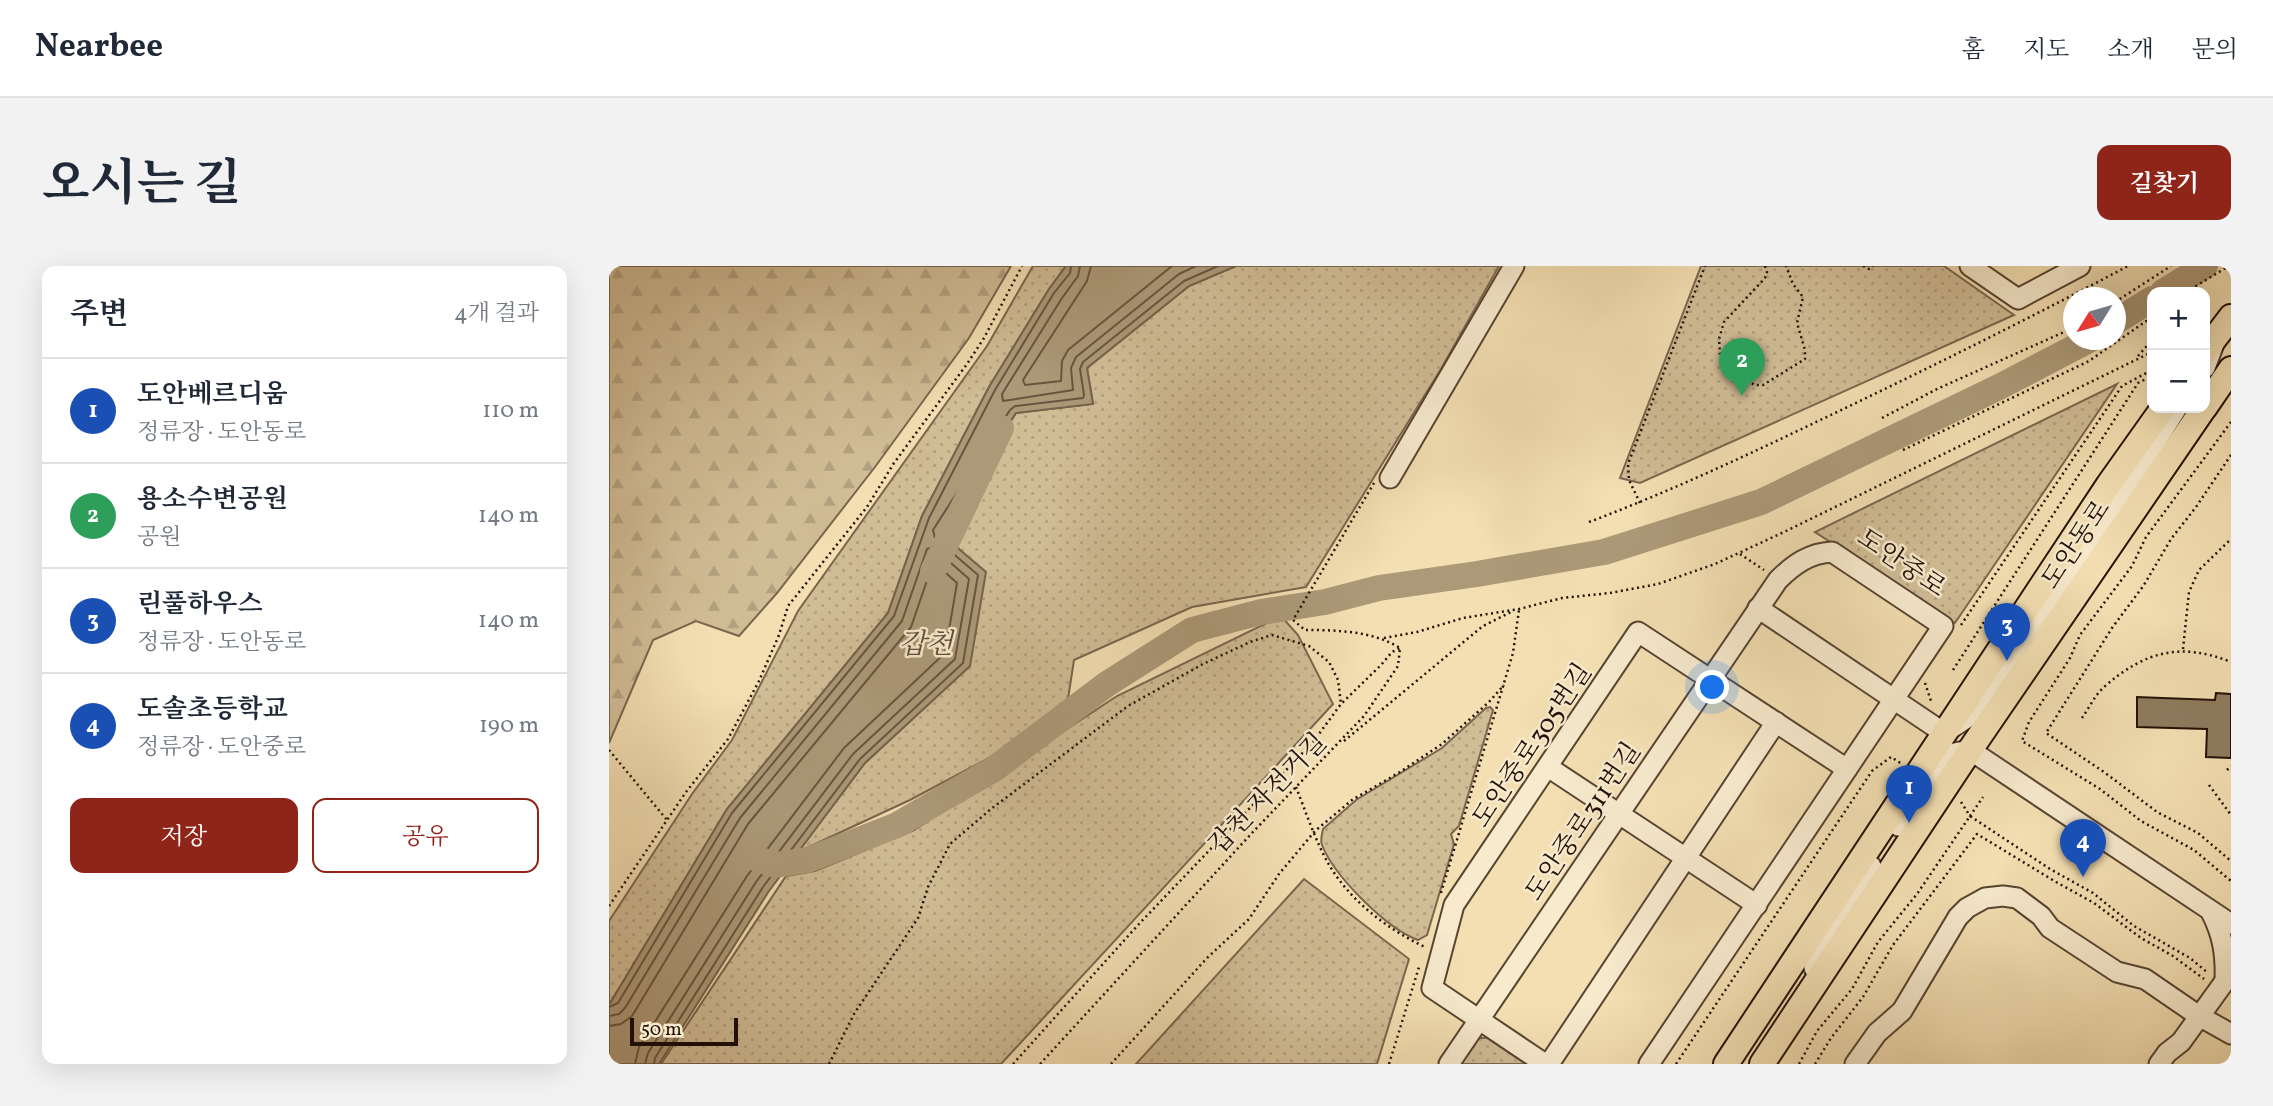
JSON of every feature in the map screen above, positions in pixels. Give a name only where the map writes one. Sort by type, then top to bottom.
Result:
[{"type":"main road","points":[[2210,346],[2231,317]]},
{"type":"main road","name":"도안동로","points":[[2210,399],[2231,369]]},
{"type":"main road","name":"도안동로","points":[[1726,1064],[2109,484],[2159,413]]},
{"type":"main road","name":"도안동로","points":[[1762,1064],[2200,413]]},
{"type":"main road","points":[[1944,733],[1971,750]]},
{"type":"street","points":[[1390,478],[1514,266]]},
{"type":"street","points":[[1970,266],[2018,299],[2080,266]]},
{"type":"street","points":[[1758,608],[1944,733],[1979,710],[1991,696],[2046,616],[2174,413]]},
{"type":"street","name":"도안중로","points":[[1758,608],[1778,579],[1792,566],[1818,552],[1832,552],[1943,626],[1894,699]]},
{"type":"street","name":"도안중로311번길","points":[[1449,1064],[1758,608]]},
{"type":"street","name":"도안중로305번길","points":[[1479,1019],[1432,988],[1454,905],[1638,632],[1847,769]]},
{"type":"street","points":[[1649,1064],[1894,699]]},
{"type":"street","points":[[1479,1019],[1547,1064],[1776,722]]},
{"type":"street","points":[[1971,750],[2231,924]]},
{"type":"street","points":[[1548,767],[1757,905]]},
{"type":"street","points":[[1854,1064],[1877,1033],[1902,1011],[1958,917],[1967,908],[1985,898],[2003,896],[2017,898],[2041,916],[2050,928],[2117,972],[2145,979],[2231,1034]]},
{"type":"street","points":[[2159,1064],[2167,1053],[2181,1042],[2220,981],[2226,960],[2221,932],[2211,911]]},
{"type":"path","points":[[609,906],[685,792],[728,738],[759,681],[788,606],[867,507],[894,463],[967,364],[984,338],[1022,266]]},
{"type":"path","points":[[1640,503],[1629,480],[1629,464],[1705,266]]},
{"type":"path","points":[[1765,266],[1767,272],[1762,283],[1724,322],[1719,339],[1720,352],[1754,385],[1763,385],[1805,359],[1797,323],[1803,297],[1793,284],[1786,266]]},
{"type":"path","points":[[1863,266],[1869,269],[1873,266]]},
{"type":"path","points":[[1590,522],[1640,503],[1748,454],[2007,330],[2128,266]]},
{"type":"path","points":[[2126,295],[2171,266]]},
{"type":"path","points":[[2194,287],[2229,266]]},
{"type":"path","points":[[2197,287],[2201,282]]},
{"type":"path","points":[[1903,450],[2089,361],[2147,320]]},
{"type":"path","points":[[1882,418],[1937,389],[2063,333]]},
{"type":"path","points":[[2136,359],[2147,346]]},
{"type":"path","points":[[1311,588],[1293,620],[1305,630],[1383,638],[1562,598],[1610,593],[1658,583],[1738,553],[2147,354]]},
{"type":"path","points":[[1955,634],[2122,386],[2147,373]]},
{"type":"path","points":[[1953,670],[2138,383],[2147,378]]},
{"type":"path","points":[[2231,422],[2146,537],[2132,566],[2080,635],[2070,658],[2029,722],[2022,741],[2100,789],[2150,827],[2194,850],[2231,881]]},
{"type":"path","points":[[2231,455],[2171,539],[2144,585],[2112,628],[2046,733],[2105,772],[2157,812],[2198,833],[2231,861]]},
{"type":"path","points":[[2183,651],[2189,592],[2199,570],[2231,540]]},
{"type":"path","points":[[1738,553],[1778,579]]},
{"type":"path","points":[[1441,894],[1513,653],[1519,608]]},
{"type":"path","points":[[1335,748],[1483,626],[1519,608]]},
{"type":"path","points":[[829,1064],[854,1014],[918,918],[928,887],[950,844],[1011,794],[1128,706],[1203,664],[1272,635],[1309,646],[1329,662],[1338,680],[1341,704]]},
{"type":"path","points":[[1383,638],[1400,648]]},
{"type":"path","points":[[1013,1064],[1139,925],[1313,742],[1341,704],[1392,652],[1400,648]]},
{"type":"path","name":"갑천 자전거길","points":[[1040,1064],[1364,716],[1398,666],[1400,648]]},
{"type":"path","points":[[2082,718],[2103,688],[2155,654],[2183,651],[2213,655],[2231,662]]},
{"type":"path","points":[[1924,679],[1931,701]]},
{"type":"path","points":[[1111,1064],[1207,958],[1249,919],[1279,874],[1315,831],[1352,800],[1442,744],[1504,685]]},
{"type":"path","points":[[609,750],[667,820]]},
{"type":"path","points":[[1677,1064],[1872,771],[1891,757],[1905,766]]},
{"type":"path","points":[[2227,770],[2231,766]]},
{"type":"path","points":[[2209,785],[2231,815]]},
{"type":"path","points":[[1296,787],[1328,862],[1350,892],[1377,918],[1406,938],[1425,947]]},
{"type":"path","points":[[1799,1064],[1818,1031],[1852,989],[1878,942],[1917,894],[1983,797]]},
{"type":"path","points":[[1961,802],[1970,816],[2050,869],[2093,893],[2134,926],[2190,958],[2220,981]]},
{"type":"path","points":[[1815,1064],[1831,1038],[1863,997],[1893,945],[1977,834],[2094,903],[2141,938],[2220,981]]},
{"type":"path","points":[[1389,1064],[1421,960]]},
{"type":"green space","points":[[609,266],[1011,266],[969,338],[875,467],[777,593],[739,636],[696,621],[653,640],[609,743]]},
{"type":"green space","points":[[1033,266],[1066,266],[989,387],[922,516],[888,613],[727,809],[609,1005],[609,921],[692,794],[732,740],[798,611],[987,346]]},
{"type":"green space","points":[[1236,266],[1499,266],[1441,369],[1306,587],[1192,607],[1074,660],[1068,699],[1017,743],[910,800],[798,852],[865,763],[970,666],[939,532],[1016,413],[1093,404],[1087,368],[1189,286]]},
{"type":"green space","points":[[1701,266],[1944,266],[2014,315],[1640,483],[1620,478]]},
{"type":"green space","points":[[2117,384],[1955,623],[1815,532]]},
{"type":"green space","points":[[1281,616],[1298,635],[1333,704],[1001,1064],[661,1064],[786,876],[815,871],[914,830],[1117,696]]},
{"type":"green space","points":[[1490,707],[1493,710],[1459,826],[1451,834],[1454,844],[1427,935],[1418,940],[1392,925],[1349,886],[1328,858],[1322,845],[1323,829],[1356,800],[1442,748]]},
{"type":"green space","points":[[1304,879],[1409,959],[1377,1064],[1136,1064]]},
{"type":"green space","points":[[1476,1038],[1487,1038],[1526,1064],[1458,1064]]},
{"type":"water","name":"갑천","points":[[1066,266],[1236,266],[1189,286],[1087,368],[1093,404],[1016,413],[939,532],[986,572],[970,666],[865,763],[769,891],[659,1064],[609,1064],[609,1005],[727,809],[888,613],[922,516],[989,387]]},
{"type":"building","points":[[2216,693],[2231,694],[2231,758],[2206,757],[2207,729],[2137,727],[2137,697],[2215,700]]},
{"type":"waterway","points":[[2171,287],[2205,266]]},
{"type":"waterway","points":[[2126,315],[2147,302]]},
{"type":"waterway","points":[[755,858],[775,865],[808,860],[897,825],[994,769],[1107,684],[1192,630],[1261,612],[1325,602],[1379,588],[1604,552],[1761,502],[2070,350]]},
{"type":"waterway","name":"갑천","points":[[933,571],[1001,428]]},
{"type":"place","name":"용소수변공원","points":[[1742,396]]},
{"type":"place","name":"린풀하우스","points":[[2007,661]]},
{"type":"place","name":"도안베르디움","points":[[1909,823]]},
{"type":"place","name":"도솔초등학교","points":[[2083,877]]}]
